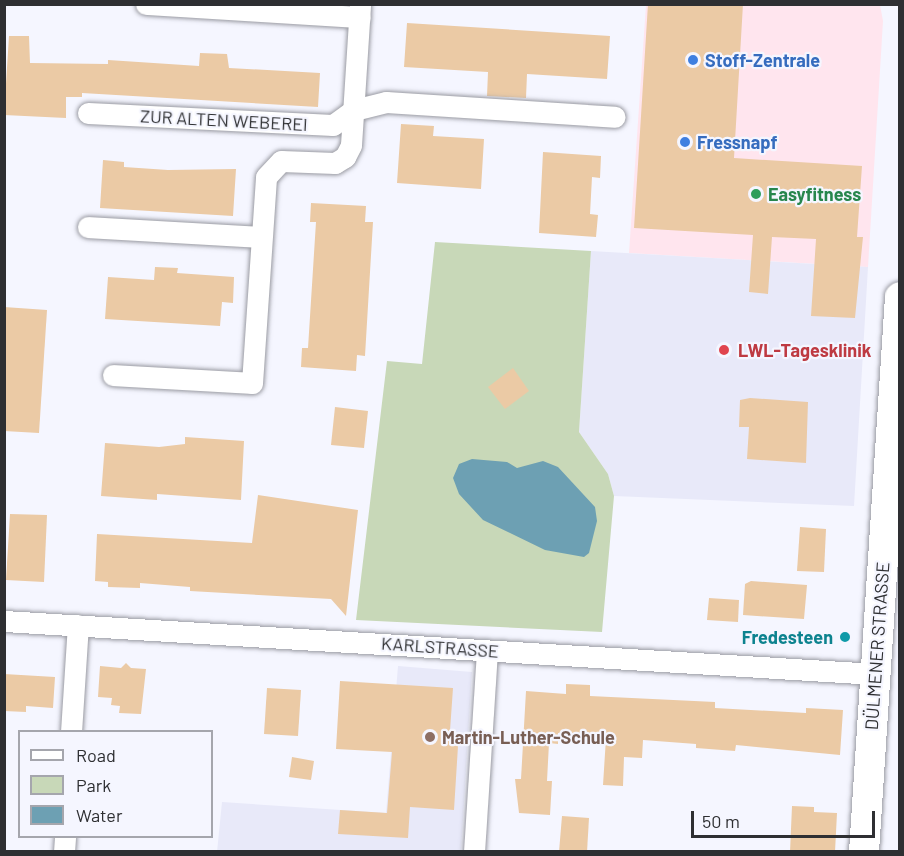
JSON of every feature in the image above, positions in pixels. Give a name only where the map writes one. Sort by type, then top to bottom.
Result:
[{"type":"street","name":"ZUR ALTEN WEBEREI","points":[[113,375],[252,382],[260,237],[266,177],[273,166],[281,161],[335,163],[345,157],[351,145],[360,11],[146,4]]},
{"type":"street","name":"ZUR ALTEN WEBEREI","points":[[88,113],[333,125],[354,110],[386,102],[615,117]]},
{"type":"street","points":[[88,227],[260,237]]},
{"type":"street","name":"DÜLMENER STRASSE","points":[[864,852],[900,297]]},
{"type":"street","name":"KARLSTRASSE","points":[[4,621],[876,674]]},
{"type":"street","points":[[71,730],[78,626]]},
{"type":"street","points":[[474,852],[487,651]]},
{"type":"shaded area","points":[[646,5],[880,5],[883,21],[868,267],[629,253]]},
{"type":"shaded area","name":"LWL-Tagesklinik","points":[[591,251],[868,267],[854,506],[614,496],[608,474],[579,432]]},
{"type":"shaded area","name":"Martin-Luther-Schule","points":[[398,666],[472,672],[461,851],[217,852],[222,802],[386,813]]},
{"type":"green space","points":[[435,242],[591,251],[579,432],[608,474],[614,496],[602,632],[356,620],[387,361],[422,364]]},
{"type":"water","points":[[472,459],[507,462],[517,468],[543,461],[558,467],[595,507],[597,521],[589,553],[584,557],[545,550],[483,520],[459,494],[453,478],[459,464]]},
{"type":"building","points":[[648,4],[743,4],[734,158],[862,166],[857,237],[863,237],[855,318],[811,316],[816,239],[772,237],[768,294],[749,292],[753,235],[634,228]]},
{"type":"building","points":[[407,23],[610,36],[607,79],[527,74],[526,98],[487,96],[488,72],[404,67]]},
{"type":"building","points":[[9,36],[29,36],[30,63],[108,64],[108,60],[199,66],[200,53],[227,54],[229,68],[320,73],[318,107],[82,93],[82,97],[66,97],[66,118],[4,115]]},
{"type":"building","points":[[401,124],[434,126],[433,136],[484,139],[481,189],[397,183]]},
{"type":"building","points":[[543,152],[601,156],[600,178],[592,177],[590,214],[598,215],[596,237],[539,233]]},
{"type":"building","points":[[103,160],[124,162],[124,167],[168,170],[236,169],[233,216],[100,208]]},
{"type":"building","points":[[311,203],[366,206],[365,222],[373,222],[365,356],[357,355],[356,371],[301,367],[302,348],[308,348],[316,222],[310,222]]},
{"type":"building","points":[[155,267],[178,268],[177,273],[234,277],[233,303],[222,302],[220,326],[105,319],[108,277],[154,280]]},
{"type":"building","points":[[4,307],[47,310],[39,433],[4,431]]},
{"type":"building","points":[[513,368],[529,391],[505,409],[488,387]]},
{"type":"building","points":[[750,398],[808,402],[806,463],[747,459],[749,427],[739,427],[740,400]]},
{"type":"building","points":[[335,407],[368,411],[364,448],[331,445]]},
{"type":"building","points":[[185,437],[244,441],[241,500],[157,494],[157,500],[101,496],[105,443],[159,447],[185,444]]},
{"type":"building","points":[[258,495],[358,510],[346,616],[331,599],[190,591],[190,587],[140,583],[140,588],[108,587],[108,582],[95,581],[97,534],[252,543]]},
{"type":"building","points":[[10,514],[47,515],[44,582],[6,580]]},
{"type":"building","points":[[800,527],[826,529],[824,572],[797,571]]},
{"type":"building","points":[[751,581],[807,585],[804,619],[743,615],[745,584]]},
{"type":"building","points":[[709,598],[739,600],[738,622],[707,620]]},
{"type":"building","points":[[126,663],[131,668],[146,669],[141,714],[119,713],[120,706],[111,705],[112,698],[98,697],[100,666],[121,668]]},
{"type":"building","points":[[4,674],[55,677],[53,708],[26,706],[26,712],[4,711]]},
{"type":"building","points":[[340,681],[453,688],[449,745],[458,746],[454,810],[410,807],[408,838],[338,834],[340,810],[387,813],[392,752],[336,749]]},
{"type":"building","points":[[566,684],[590,685],[590,696],[715,702],[715,708],[806,713],[806,708],[843,710],[840,755],[736,745],[735,751],[696,748],[696,744],[643,740],[642,758],[624,757],[623,786],[603,785],[606,738],[558,733],[558,744],[549,743],[547,781],[552,781],[550,815],[519,813],[515,779],[521,779],[526,691],[566,694]]},
{"type":"building","points":[[267,688],[301,690],[298,736],[264,734]]},
{"type":"building","points":[[292,757],[314,761],[311,780],[289,777]]},
{"type":"building","points":[[792,806],[814,807],[814,812],[837,813],[835,852],[790,852]]},
{"type":"building","points":[[562,816],[589,818],[587,852],[559,852]]},
{"type":"place","name":"Stoff-Zentrale","points":[[693,60]]},
{"type":"place","name":"Fressnapf","points":[[685,142]]},
{"type":"place","name":"Easyfitness","points":[[756,194]]},
{"type":"place","name":"LWL-Tagesklinik","points":[[724,350]]},
{"type":"place","name":"Fredesteen","points":[[845,637]]},
{"type":"place","name":"Martin-Luther-Schule","points":[[430,737]]}]
